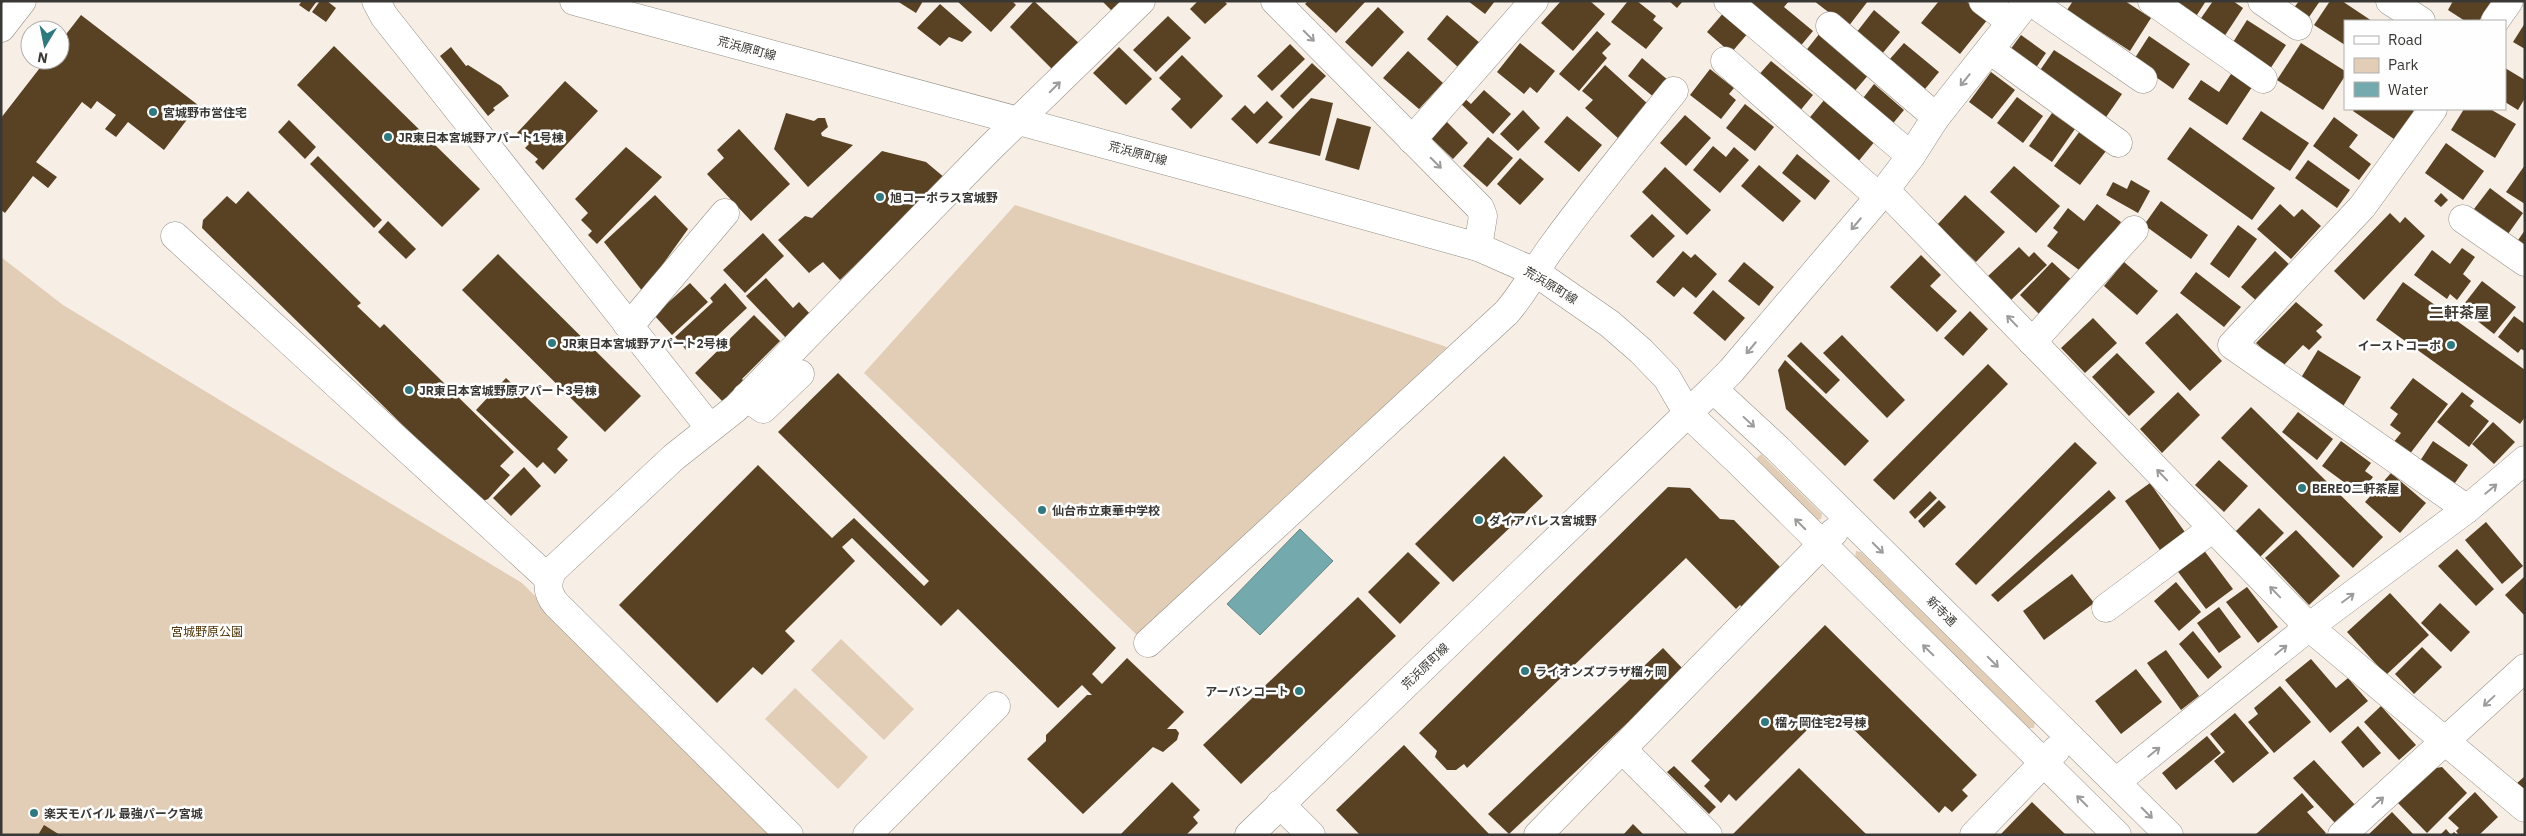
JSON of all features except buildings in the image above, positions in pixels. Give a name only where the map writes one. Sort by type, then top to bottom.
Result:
[{"type":"street","points":[[1,28],[22,1]]},
{"type":"street","points":[[376,1],[384,16],[710,428]]},
{"type":"street","name":"荒浜原町線","points":[[574,1],[1478,247],[1535,272],[1610,324],[1641,351],[1667,378],[1688,414]]},
{"type":"street","points":[[548,578],[553,570],[645,484],[746,397],[982,156],[1141,1]]},
{"type":"street","points":[[1412,140],[1534,1]]},
{"type":"street","points":[[1728,1],[1911,156]]},
{"type":"street","points":[[1983,1],[2023,8],[2143,79]]},
{"type":"street","points":[[2152,1],[2263,79]]},
{"type":"street","points":[[2262,1],[2298,26]]},
{"type":"street","points":[[2390,1],[2419,20]]},
{"type":"street","points":[[2496,20],[2509,1]]},
{"type":"street","points":[[1284,5],[1412,140],[1480,208],[1483,216],[1478,247]]},
{"type":"street","name":"荒浜原町線","points":[[1249,835],[1731,372],[1882,194],[1911,156],[1936,117],[2023,8]]},
{"type":"street","points":[[1830,26],[1936,117]]},
{"type":"street","points":[[1990,50],[2118,143]]},
{"type":"street","points":[[1725,61],[1882,194],[2032,342],[2309,627],[2525,808]]},
{"type":"street","points":[[1148,643],[1506,313],[1600,183],[1674,91]]},
{"type":"street","points":[[2432,110],[2362,208],[2232,345],[2466,509]]},
{"type":"street","points":[[628,324],[636,318],[725,213]]},
{"type":"street","points":[[2464,219],[2525,262]]},
{"type":"street","points":[[2032,342],[2134,230]]},
{"type":"street","points":[[175,236],[548,578],[551,597],[556,604],[789,835]]},
{"type":"street","points":[[746,397],[763,409],[800,374]]},
{"type":"street","points":[[1667,378],[1713,389]]},
{"type":"street","name":"新寺通","points":[[1713,389],[1778,448],[2169,835]]},
{"type":"street","points":[[1688,414],[2117,835]]},
{"type":"street","points":[[2116,782],[2309,627],[2466,509],[2525,460]]},
{"type":"street","points":[[1538,835],[1848,518]]},
{"type":"street","points":[[2106,608],[2213,528]]},
{"type":"street","points":[[2342,835],[2525,668]]},
{"type":"street","points":[[866,835],[996,706]]},
{"type":"street","points":[[1974,835],[2069,737]]},
{"type":"street","points":[[1622,749],[1708,835]]},
{"type":"street","points":[[1280,804],[1311,835]]},
{"type":"green space","points":[[1015,205],[1447,347],[1140,638],[864,373]]},
{"type":"green space","name":"宮城野原公園","points":[[1,257],[63,305],[522,583],[775,835],[1,835]]},
{"type":"green space","points":[[1761,454],[1822,514],[1821,519],[1817,520],[1755,460]]},
{"type":"green space","points":[[1856,551],[1861,552],[2035,722],[2034,728],[2029,728],[1855,558]]},
{"type":"green space","points":[[841,639],[914,709],[884,740],[811,670]]},
{"type":"green space","points":[[795,688],[868,757],[838,789],[765,719]]},
{"type":"water","points":[[1300,529],[1333,561],[1260,635],[1227,604]]},
{"type":"place","name":"宮城野市営住宅","points":[[153,112]]},
{"type":"place","name":"JR東日本宮城野アパート1号棟","points":[[388,137]]},
{"type":"place","name":"旭コーポラス宮城野","points":[[880,197]]},
{"type":"place","name":"JR東日本宮城野アパート2号棟","points":[[552,343]]},
{"type":"place","name":"イーストコーポ","points":[[2451,345]]},
{"type":"place","name":"JR東日本宮城野原アパート3号棟","points":[[409,390]]},
{"type":"place","name":"BEREO二軒茶屋","points":[[2302,488]]},
{"type":"place","name":"仙台市立東華中学校","points":[[1042,510]]},
{"type":"place","name":"ダイアパレス宮城野","points":[[1479,520]]},
{"type":"place","name":"ライオンズプラザ榴ヶ岡","points":[[1525,671]]},
{"type":"place","name":"アーバンコート","points":[[1299,691]]},
{"type":"place","name":"榴ヶ岡住宅2号棟","points":[[1765,722]]},
{"type":"place","name":"楽天モバイル 最強パーク宮城","points":[[34,813]]},
{"type":"district","name":"二軒茶屋","points":[[2459,312]]}]
